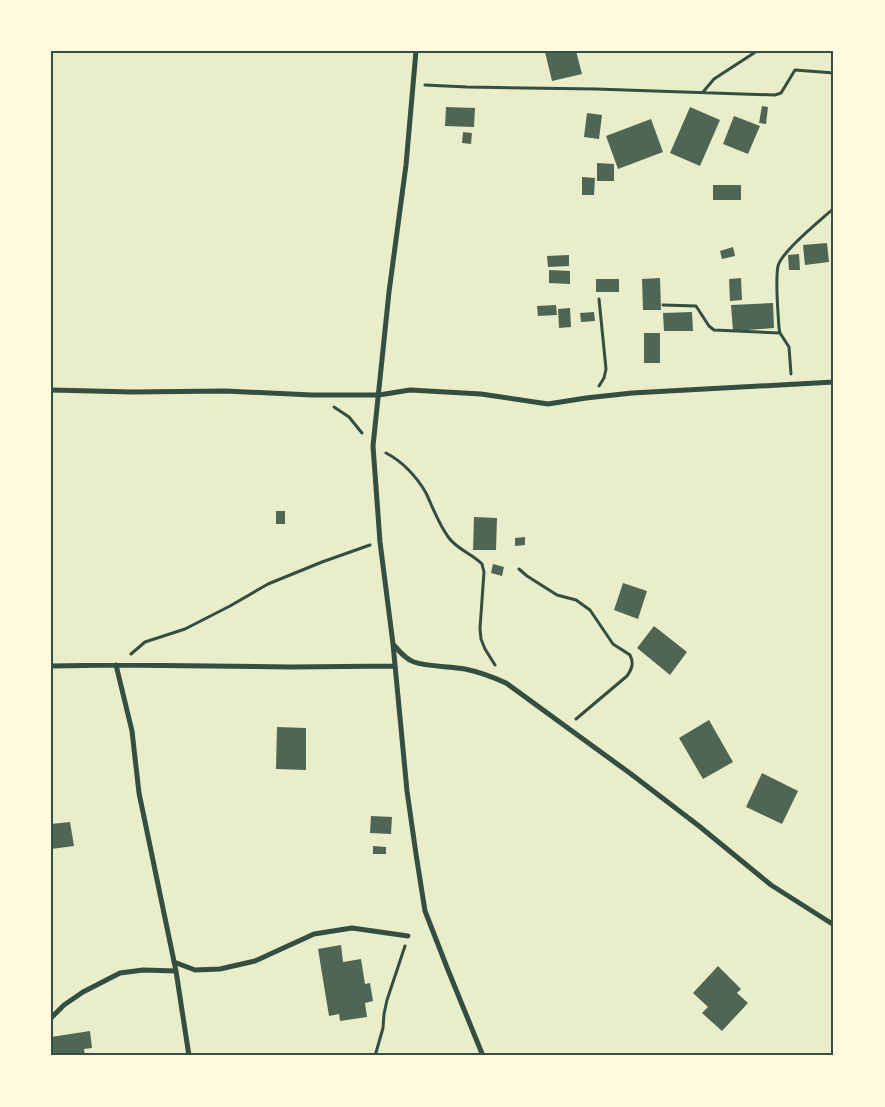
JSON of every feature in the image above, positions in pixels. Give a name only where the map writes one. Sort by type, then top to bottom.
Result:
[{"type":"street","points":[[416,51],[406,165],[389,292],[373,446],[380,542],[393,644],[407,791],[426,910],[483,1056]]},
{"type":"street","points":[[51,390],[132,392],[225,391],[312,395],[379,395],[410,390],[481,394],[548,404],[586,398],[679,390],[834,382]]},
{"type":"street","points":[[393,644],[406,658],[414,662],[465,669],[506,683],[631,774],[771,885],[834,925]]},
{"type":"street","points":[[116,665],[132,731],[140,793],[176,971],[189,1056]]},
{"type":"street","points":[[51,666],[395,666]]},
{"type":"street","points":[[174,962],[196,970],[220,969],[255,961],[314,934],[352,928],[408,936]]},
{"type":"street","points":[[51,1018],[64,1005],[83,992],[120,973],[143,970],[176,971]]},
{"type":"path","points":[[703,93],[714,79],[757,51]]},
{"type":"path","points":[[412,84],[467,88],[778,94],[795,70],[834,73]]},
{"type":"path","points":[[791,385],[789,347],[779,328],[777,276],[779,264],[784,254],[834,208]]},
{"type":"path","points":[[586,398],[600,385],[606,369],[598,299]]},
{"type":"path","points":[[664,304],[696,306],[709,326],[714,330],[780,333]]},
{"type":"path","points":[[312,395],[349,417],[373,446],[392,456],[409,471],[418,480],[450,540],[482,564],[484,572],[481,639],[506,683]]},
{"type":"path","points":[[116,665],[145,642],[185,629],[268,584],[322,562],[380,542]]},
{"type":"path","points":[[519,569],[526,576],[557,595],[576,600],[590,610],[613,644],[632,658],[632,670],[627,676],[566,727]]},
{"type":"path","points":[[375,1056],[383,1028],[387,1000],[408,936]]},
{"type":"building","points":[[576,51],[582,74],[552,81],[545,52]]},
{"type":"building","points":[[762,106],[768,107],[766,124],[759,123]]},
{"type":"building","points":[[446,107],[475,108],[474,127],[445,126]]},
{"type":"building","points":[[690,107],[720,120],[700,166],[670,153]]},
{"type":"building","points":[[587,113],[602,115],[599,139],[584,137]]},
{"type":"building","points":[[734,116],[760,126],[748,154],[723,144]]},
{"type":"building","points":[[651,119],[663,152],[618,169],[606,136]]},
{"type":"building","points":[[463,132],[472,133],[471,144],[462,143]]},
{"type":"building","points":[[597,163],[614,164],[614,181],[597,181]]},
{"type":"building","points":[[582,177],[595,178],[594,195],[582,195]]},
{"type":"building","points":[[713,185],[741,185],[741,200],[713,200]]},
{"type":"building","points":[[827,243],[829,262],[805,265],[803,245]]},
{"type":"building","points":[[733,247],[735,256],[722,259],[720,251]]},
{"type":"building","points":[[799,254],[800,270],[789,270],[788,255]]},
{"type":"building","points":[[569,255],[569,266],[548,267],[547,256]]},
{"type":"building","points":[[549,270],[570,271],[570,284],[549,283]]},
{"type":"building","points":[[660,278],[661,310],[643,310],[642,279]]},
{"type":"building","points":[[741,278],[742,300],[730,301],[729,279]]},
{"type":"building","points":[[596,279],[619,279],[619,292],[596,292]]},
{"type":"building","points":[[773,303],[774,328],[733,331],[731,305]]},
{"type":"building","points":[[556,305],[557,315],[538,316],[537,306]]},
{"type":"building","points":[[570,308],[571,327],[559,328],[558,309]]},
{"type":"building","points":[[594,312],[595,321],[581,322],[580,313]]},
{"type":"building","points":[[692,312],[693,331],[664,331],[663,313]]},
{"type":"building","points":[[644,333],[660,333],[660,363],[644,363]]},
{"type":"building","points":[[276,511],[285,511],[285,524],[276,524]]},
{"type":"building","points":[[474,517],[497,518],[496,550],[473,550]]},
{"type":"building","points":[[525,537],[525,545],[515,546],[515,538]]},
{"type":"building","points":[[493,564],[504,567],[502,576],[491,573]]},
{"type":"building","points":[[623,583],[647,591],[638,619],[614,610]]},
{"type":"building","points":[[654,626],[687,652],[670,675],[637,648]]},
{"type":"building","points":[[709,720],[733,762],[703,779],[679,738]]},
{"type":"building","points":[[277,727],[306,728],[306,770],[276,769]]},
{"type":"building","points":[[762,773],[798,791],[782,824],[746,807]]},
{"type":"building","points":[[371,816],[392,817],[391,834],[370,833]]},
{"type":"building","points":[[70,822],[74,846],[51,849],[51,824]]},
{"type":"building","points":[[373,846],[386,847],[386,854],[373,854]]},
{"type":"building","points":[[341,945],[343,962],[361,959],[365,984],[370,983],[373,1001],[365,1003],[367,1017],[340,1021],[339,1014],[329,1016],[318,949]]},
{"type":"building","points":[[718,966],[741,989],[737,993],[748,1003],[722,1031],[702,1013],[708,1007],[693,993]]},
{"type":"building","points":[[90,1031],[92,1048],[84,1049],[85,1056],[52,1056],[51,1037]]}]
